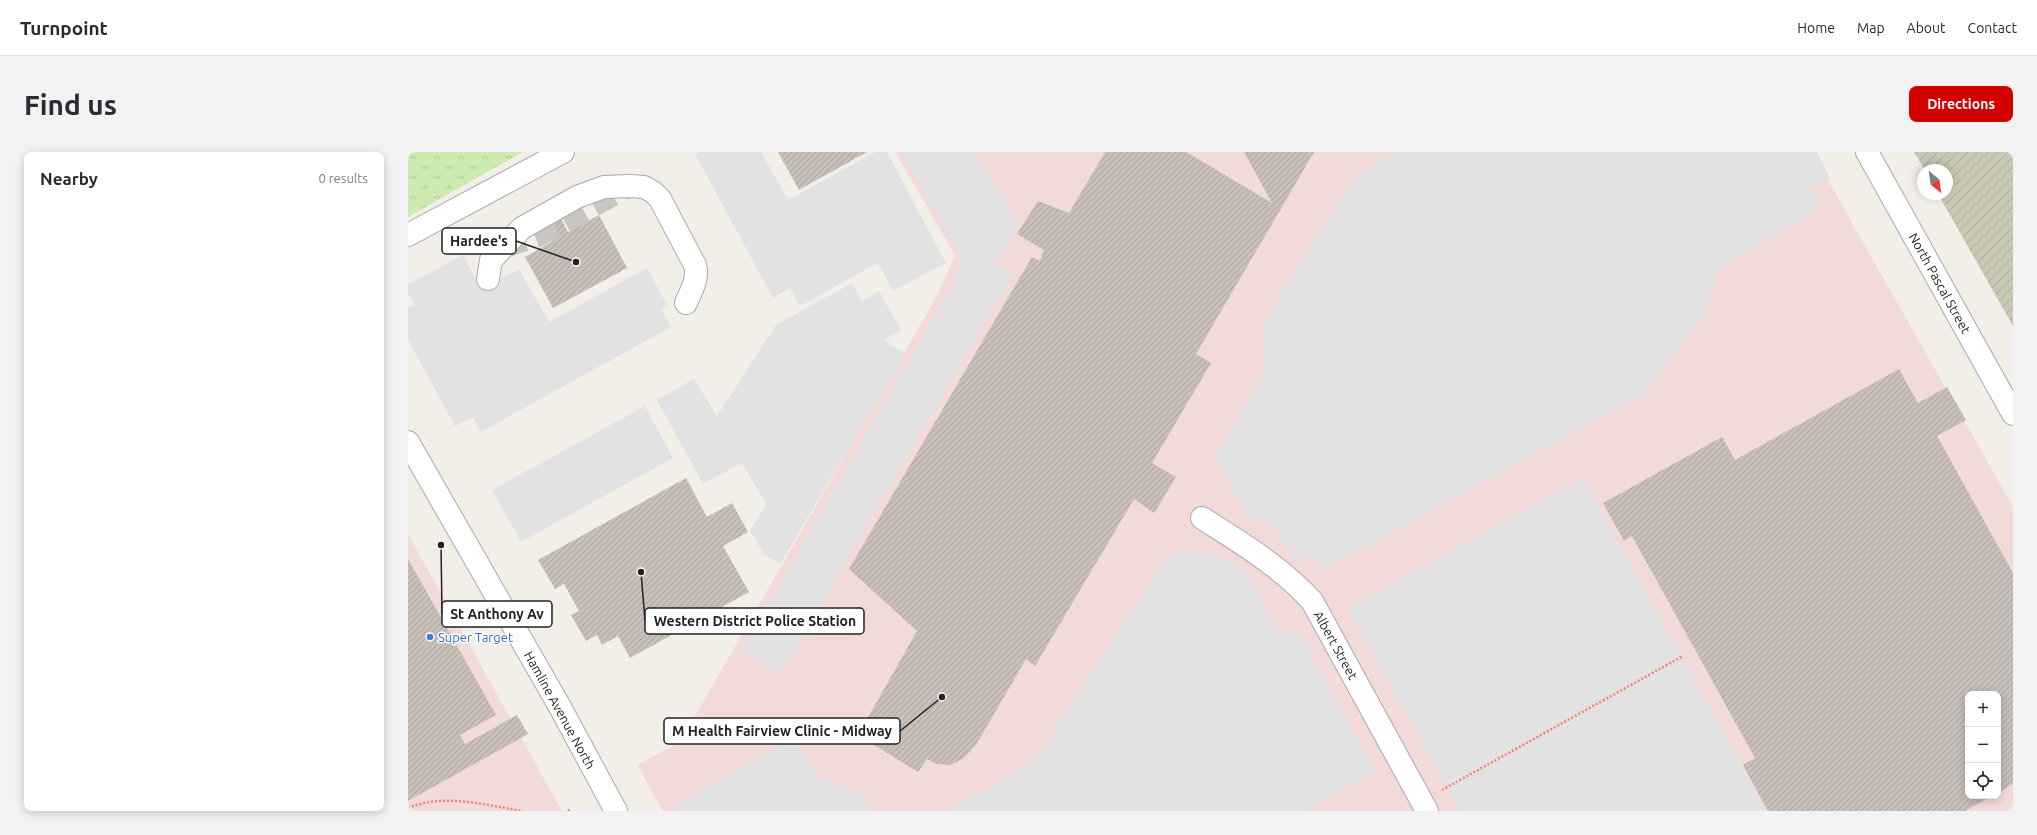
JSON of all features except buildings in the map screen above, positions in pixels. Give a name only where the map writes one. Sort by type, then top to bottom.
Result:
[{"type":"street","points":[[408,235],[563,152]]},
{"type":"street","name":"North Pascal Street","points":[[1867,152],[2013,414]]},
{"type":"street","points":[[488,279],[491,260],[522,228],[577,197],[604,187],[644,187],[653,192],[660,199],[695,265],[697,271],[695,280],[686,303]]},
{"type":"street","name":"Hamline Avenue North","points":[[408,442],[560,707],[616,811]]},
{"type":"street","name":"Albert Street","points":[[1202,518],[1278,567],[1294,581],[1312,601],[1424,806]]},
{"type":"path","points":[[1424,806],[1683,656]]},
{"type":"path","points":[[408,808],[425,802],[448,800],[522,811]]},
{"type":"shaded area","points":[[699,152],[761,152],[788,200],[875,152],[887,152],[946,263],[893,291],[878,263],[800,306],[790,288],[773,298],[695,154]]},
{"type":"shaded area","points":[[895,152],[1812,152],[2013,507],[2013,811],[663,811],[637,765],[680,742],[938,294],[955,255]]},
{"type":"shaded area","points":[[901,152],[976,152],[1019,227],[997,264],[1013,274],[781,673],[741,651],[952,287],[961,257]]},
{"type":"shaded area","points":[[1398,152],[1817,152],[1830,178],[1810,188],[1820,209],[1719,268],[1703,316],[1645,393],[1323,570],[1314,554],[1296,562],[1269,518],[1253,525],[1215,457],[1264,373],[1264,322],[1354,177]]},
{"type":"shaded area","points":[[1914,152],[2013,152],[2013,326],[1941,200],[1953,200],[1953,164],[1921,164]]},
{"type":"shaded area","points":[[463,255],[481,289],[519,269],[549,322],[647,268],[667,305],[661,309],[671,327],[481,432],[473,417],[455,426],[408,340],[408,308],[414,304],[408,294],[408,284]]},
{"type":"shaded area","points":[[852,283],[862,301],[879,291],[901,330],[884,340],[905,354],[780,564],[764,554],[750,531],[766,504],[742,463],[703,484],[657,400],[694,379],[717,416],[776,325]]},
{"type":"shaded area","points":[[645,406],[673,458],[521,542],[492,490]]},
{"type":"shaded area","points":[[1583,478],[1767,811],[1460,811],[1348,608]]},
{"type":"shaded area","points":[[408,534],[562,811],[408,811]]},
{"type":"shaded area","points":[[1192,550],[1207,552],[1246,571],[1280,634],[1296,627],[1375,772],[1304,811],[945,811],[1028,765],[1044,747],[1165,559],[1179,551]]},
{"type":"shaded area","points":[[795,737],[817,777],[864,794],[873,811],[675,811],[673,807]]},
{"type":"green space","points":[[408,152],[523,152],[408,217]]},
{"type":"tunnel","points":[[504,247],[538,236],[630,186]]},
{"type":"place","name":"Hardee's","points":[[576,262]]},
{"type":"place","name":"St Anthony Av","points":[[441,545]]},
{"type":"place","name":"Western District Police Station","points":[[641,572]]},
{"type":"place","name":"Super Target","points":[[430,637]]},
{"type":"place","name":"M Health Fairview Clinic - Midway","points":[[942,697]]}]
